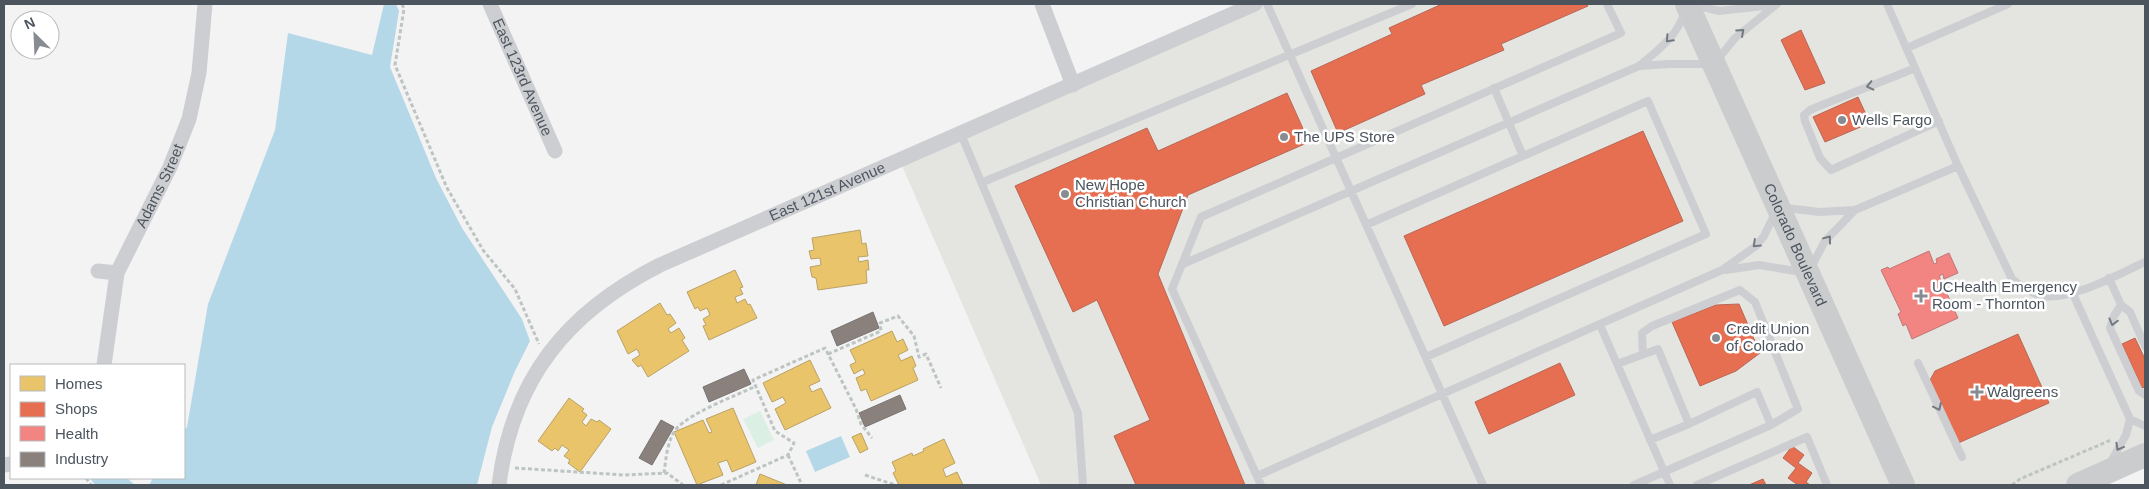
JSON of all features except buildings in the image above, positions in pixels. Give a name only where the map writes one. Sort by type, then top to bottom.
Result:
[{"type":"main road","name":"Colorado Boulevard","points":[[1688,4],[1903,485]]},
{"type":"main road","points":[[2078,485],[2145,455]]},
{"type":"street","name":"Adams Street","points":[[104,364],[117,273],[170,167],[189,118],[199,73],[205,4]]},
{"type":"street","name":"East 123rd Avenue","points":[[490,4],[555,151]]},
{"type":"street","points":[[1042,4],[1072,86]]},
{"type":"street","name":"East 121st Avenue","points":[[499,485],[504,450],[515,416],[522,398],[546,358],[569,328],[601,300],[635,278],[1255,4]]},
{"type":"street","points":[[98,271],[117,273]]},
{"type":"lane","points":[[1268,4],[1483,485]]},
{"type":"lane","points":[[982,182],[1412,4]]},
{"type":"lane","points":[[1261,485],[1172,288],[1201,217],[1620,32],[1607,4]]},
{"type":"lane","points":[[1183,264],[1639,66],[1662,48],[1675,33],[1688,4],[1719,11],[1775,4]]},
{"type":"lane","points":[[1639,66],[1714,64],[1735,38],[1775,4]]},
{"type":"lane","points":[[1886,4],[1958,166],[2012,279],[2025,289],[2043,296],[2073,294],[2145,262]]},
{"type":"lane","points":[[1907,48],[2008,4]]},
{"type":"lane","points":[[1915,68],[1872,87],[1862,88],[1804,114],[1820,158],[1830,170],[1938,122]]},
{"type":"lane","points":[[1494,88],[1523,156]]},
{"type":"lane","points":[[1366,225],[1648,101],[1706,234],[1426,357]]},
{"type":"lane","points":[[961,134],[1078,413],[1083,485]]},
{"type":"lane","points":[[1257,476],[1722,270],[1756,246],[1764,236],[1778,207],[1819,212],[1856,210],[1958,166]]},
{"type":"lane","points":[[1722,270],[1758,265],[1808,273],[1826,241],[1856,210]]},
{"type":"lane","points":[[2109,278],[2121,305],[2130,312],[2145,346]]},
{"type":"lane","points":[[1634,485],[1771,425],[1798,409],[1755,302],[1740,290],[1652,326],[1642,333],[1643,354]]},
{"type":"lane","points":[[2073,294],[2130,419],[2126,435],[2104,474]]},
{"type":"lane","points":[[2121,305],[2114,316],[2110,328],[2139,391],[2145,395]]},
{"type":"lane","points":[[1600,325],[1670,485]]},
{"type":"lane","points":[[1617,364],[1658,349],[1689,424]]},
{"type":"lane","points":[[1918,363],[1962,457]]},
{"type":"lane","points":[[1650,440],[1757,392],[1771,425]]},
{"type":"lane","points":[[2130,419],[2145,426]]},
{"type":"lane","points":[[1697,485],[1807,437],[1827,485]]},
{"type":"path","points":[[402,4],[404,9],[394,65],[447,188],[483,250],[515,289],[546,358]]},
{"type":"path","points":[[828,354],[881,331],[880,323],[898,316],[914,336],[919,357],[926,354],[941,388]]},
{"type":"path","points":[[721,485],[788,455],[794,443],[775,431],[753,380],[825,348],[856,409],[861,424],[872,438]]},
{"type":"path","points":[[664,473],[667,452],[678,428],[706,409],[756,386]]},
{"type":"path","points":[[2012,485],[2020,479],[2103,442],[2116,439]]},
{"type":"path","points":[[788,455],[802,485]]},
{"type":"path","points":[[514,468],[624,475],[664,473],[679,480],[683,485]]},
{"type":"path","points":[[865,475],[895,485]]},
{"type":"shaded area","points":[[1255,4],[2145,4],[2145,455],[2078,485],[1041,485],[900,161]]},
{"type":"green space","points":[[760,411],[774,440],[758,448],[743,419]]},
{"type":"water","points":[[384,4],[396,4],[399,11],[390,67],[436,178],[462,228],[522,319],[530,341],[515,371],[492,427],[477,485],[149,485],[152,479],[185,479],[185,430],[208,304],[275,130],[288,33],[372,55]]},
{"type":"water","points":[[841,436],[850,457],[815,472],[806,451]]},
{"type":"water","points":[[91,479],[128,479],[135,485],[95,485]]},
{"type":"place","name":"Wells Fargo","points":[[1842,120]]},
{"type":"place","name":"The UPS Store","points":[[1284,137]]},
{"type":"place","name":"New Hope Christian Church","points":[[1065,194]]},
{"type":"place","name":"UCHealth Emergency Room - Thornton","points":[[1921,296]]},
{"type":"place","name":"Credit Union of Colorado","points":[[1716,338]]},
{"type":"place","name":"Walgreens","points":[[1977,392]]}]
